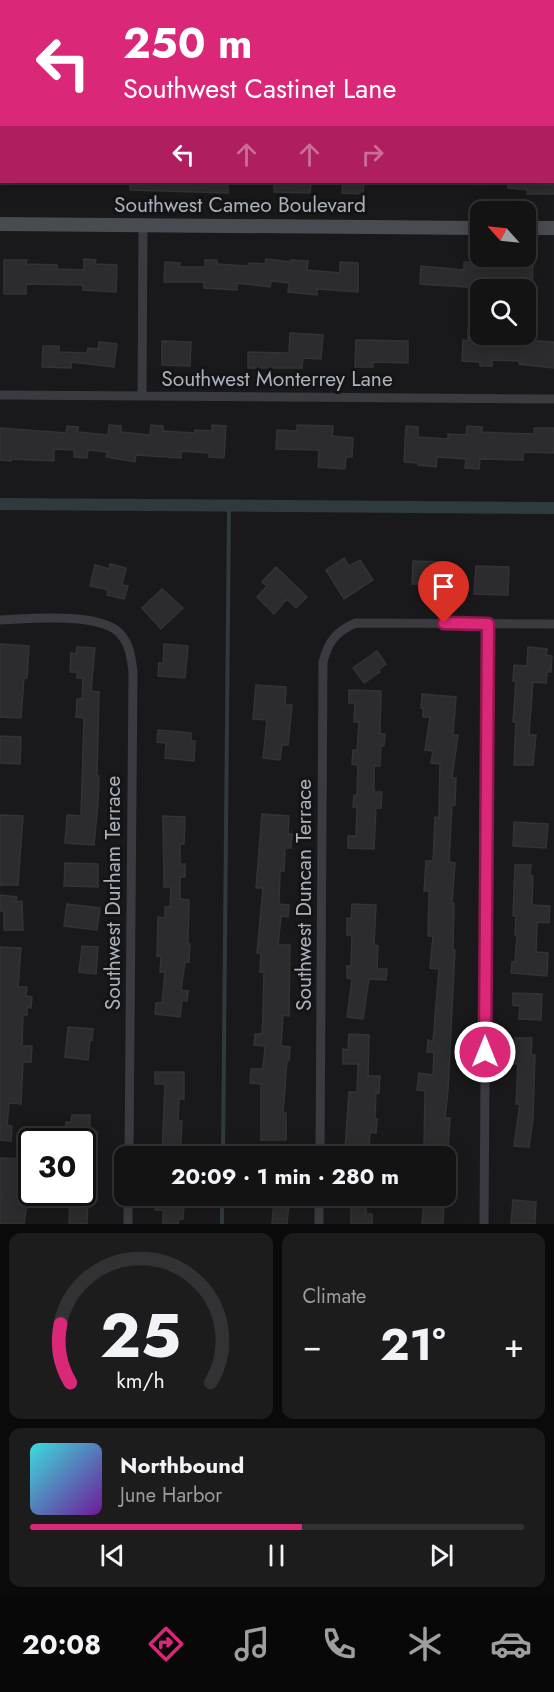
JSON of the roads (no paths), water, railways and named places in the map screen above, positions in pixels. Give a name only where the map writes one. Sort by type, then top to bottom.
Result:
[{"type":"street","name":"Southwest Cameo Boulevard","points":[[0,224],[470,228]]},
{"type":"street","points":[[142,396],[143,225]]},
{"type":"street","points":[[536,228],[554,228]]},
{"type":"street","name":"Southwest Monterrey Lane","points":[[0,395],[554,399]]},
{"type":"street","name":"Southwest Durham Terrace","points":[[0,620],[87,619],[105,623],[120,633],[129,647],[133,671],[129,1146]]},
{"type":"street","name":"Southwest Duncan Terrace","points":[[320,1146],[323,662],[327,647],[334,635],[356,623],[488,624]]},
{"type":"street","points":[[484,1224],[488,624],[554,624]]},
{"type":"street","points":[[128,1206],[128,1224]]},
{"type":"street","points":[[319,1206],[319,1224]]},
{"type":"waterway","points":[[0,504],[554,508]]},
{"type":"waterway","points":[[223,1146],[229,506]]},
{"type":"waterway","points":[[222,1206],[222,1224]]}]
